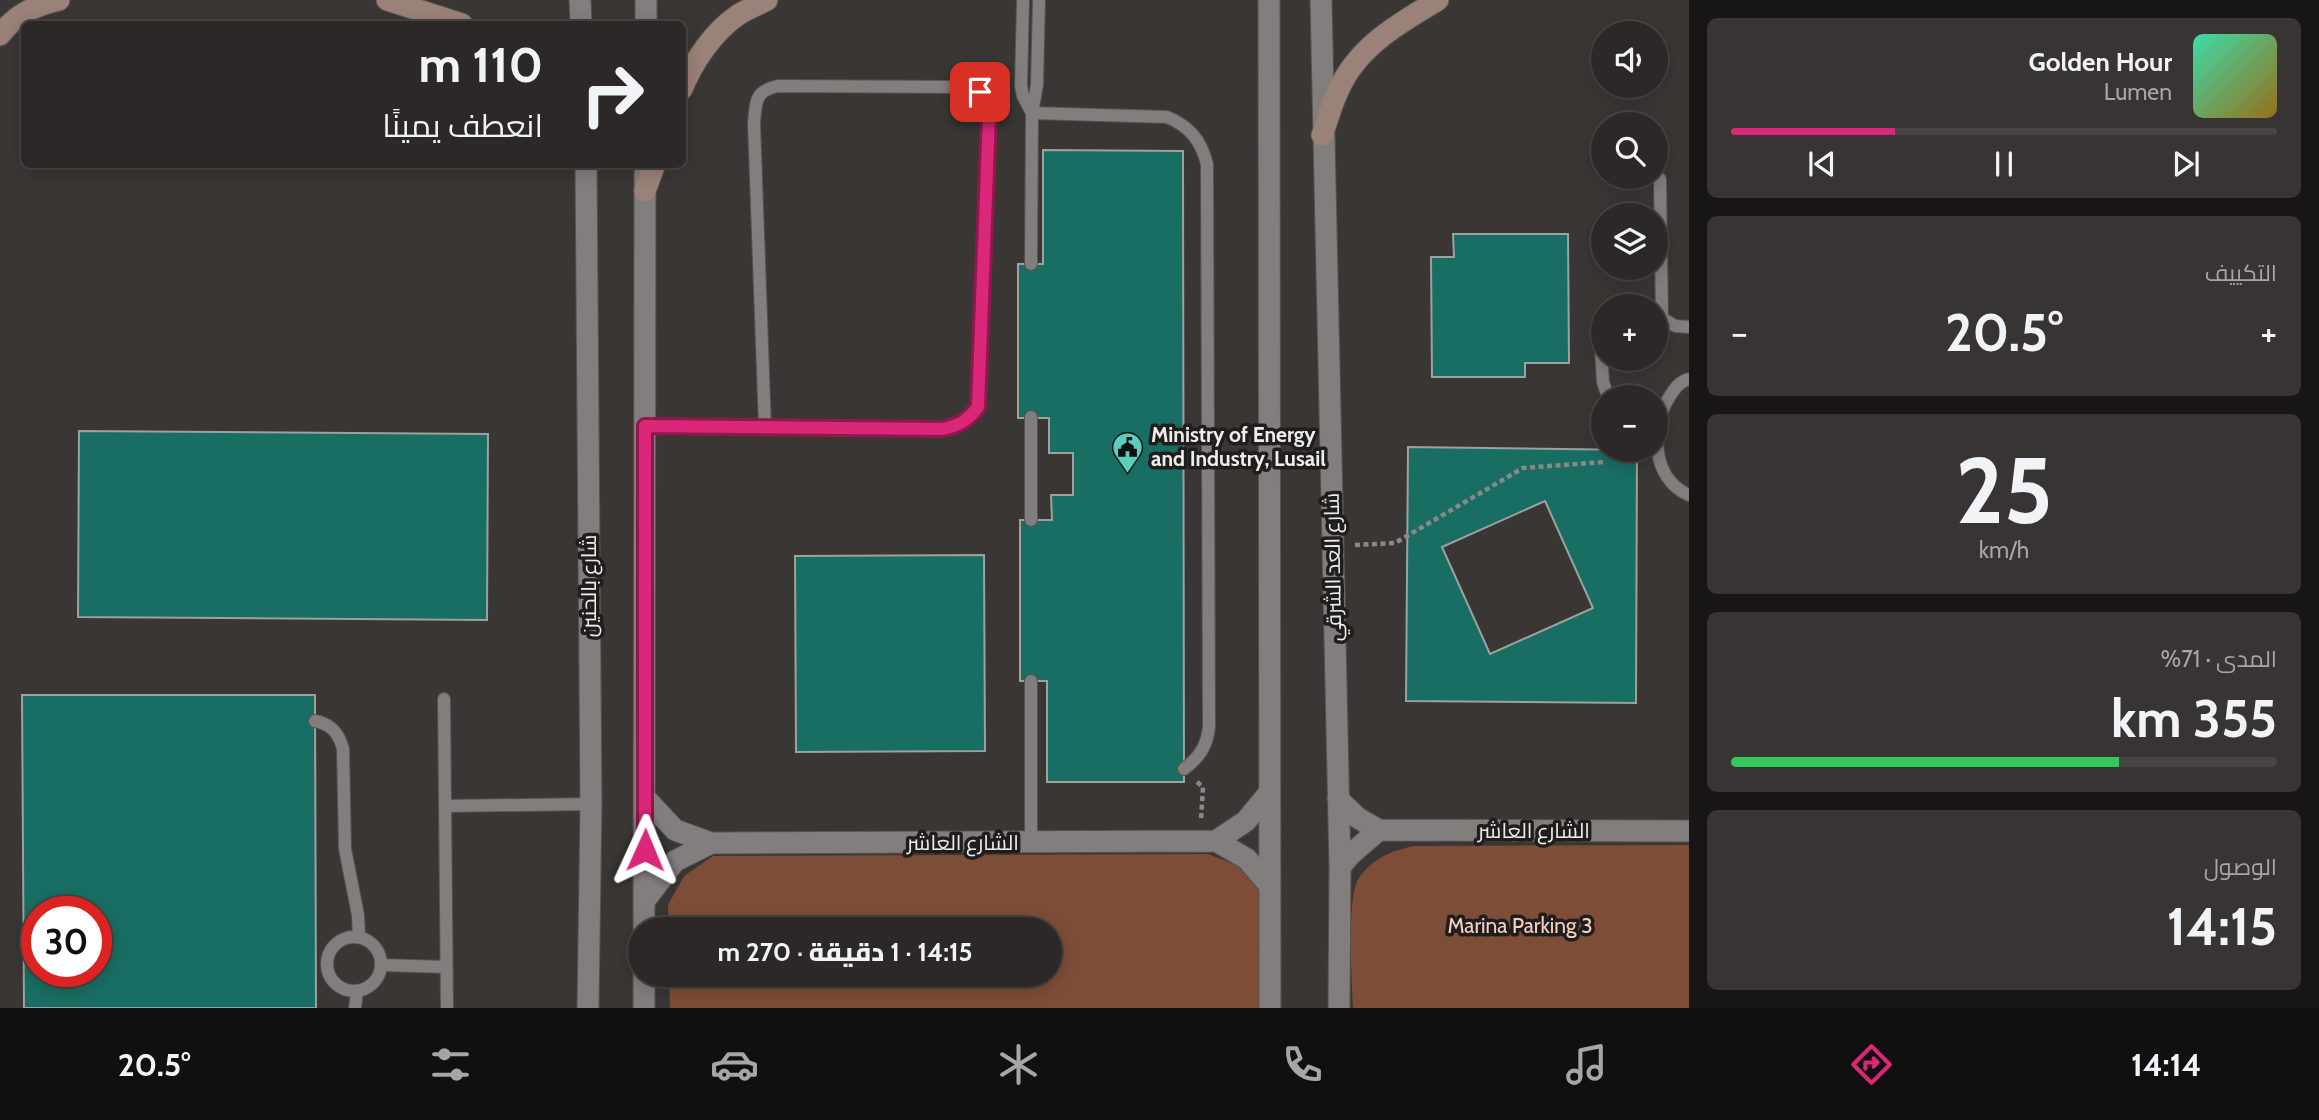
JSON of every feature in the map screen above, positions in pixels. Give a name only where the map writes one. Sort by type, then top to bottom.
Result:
[{"type":"street","points":[[0,35],[11,21],[34,6],[59,0]]},
{"type":"street","points":[[387,0],[453,21]]},
{"type":"street","points":[[580,0],[581,21]]},
{"type":"street","points":[[646,0],[646,21]]},
{"type":"street","points":[[686,82],[703,50],[717,34],[737,16],[767,0]]},
{"type":"street","points":[[1269,0],[1270,1008]]},
{"type":"street","name":"شارع العد الشرقي","points":[[1321,0],[1340,867],[1339,1008]]},
{"type":"street","points":[[1322,135],[1339,88],[1363,52],[1398,24],[1438,0]]},
{"type":"street","name":"شارع بالحنين","points":[[586,168],[591,804],[588,1008]]},
{"type":"street","points":[[645,168],[645,917]]},
{"type":"street","points":[[645,191],[654,168]]},
{"type":"street","points":[[1208,842],[1246,821],[1269,793]]},
{"type":"street","name":"الشارع العاشر","points":[[646,799],[675,830],[710,844],[1208,842]]},
{"type":"street","points":[[1338,799],[1358,818],[1379,830],[1340,867]]},
{"type":"street","name":"الشارع العاشر","points":[[1379,830],[1689,831]]},
{"type":"street","points":[[1208,842],[1247,859],[1270,886]]},
{"type":"street","name":"الشارع العاشر","points":[[645,900],[675,860],[710,844]]},
{"type":"street","points":[[644,987],[644,1008]]},
{"type":"lane","points":[[1023,0],[1021,86],[1032,113]]},
{"type":"lane","points":[[1031,264],[1032,113],[1037,76],[1039,0]]},
{"type":"lane","points":[[645,426],[765,428],[942,429],[956,426],[968,419],[978,407],[989,116],[987,103],[980,92],[966,87],[778,86],[765,89],[756,101],[754,123],[765,428]]},
{"type":"lane","points":[[1032,113],[1167,117],[1179,122],[1198,140],[1207,164],[1209,727],[1208,737],[1199,756],[1184,769]]},
{"type":"lane","points":[[1660,189],[1662,318],[1675,326],[1689,327]]},
{"type":"lane","points":[[1668,396],[1679,382],[1689,379]]},
{"type":"lane","points":[[1031,417],[1031,520]]},
{"type":"lane","points":[[1661,462],[1665,476],[1683,493],[1689,495]]},
{"type":"lane","points":[[1031,681],[1031,842]]},
{"type":"lane","points":[[444,699],[447,1008]]},
{"type":"lane","points":[[315,721],[332,727],[343,749],[345,849],[358,915],[359,937]]},
{"type":"lane","points":[[445,806],[591,804]]},
{"type":"lane","points":[[359,937],[375,947],[382,965],[374,983],[357,991],[340,988],[333,982],[326,967],[330,950],[335,944],[342,939],[359,937]]},
{"type":"lane","points":[[382,965],[446,967]]},
{"type":"lane","points":[[355,1008],[357,991]]},
{"type":"path","points":[[1333,545],[1395,543],[1523,468],[1604,462]]},
{"type":"path","points":[[1184,769],[1203,787],[1208,842]]},
{"type":"green space","name":"Marina Parking 3","points":[[1689,845],[1689,1008],[1353,1008],[1351,940],[1355,888],[1359,878],[1377,860],[1413,846]]},
{"type":"green space","points":[[1208,854],[1236,865],[1259,886],[1262,1008],[670,1008],[669,987],[1062,987],[1062,917],[668,917],[668,905],[684,876],[713,856]]},
{"type":"building","name":"Ministry of Energy and Industry, Lusail","points":[[1043,150],[1183,151],[1184,782],[1047,782],[1047,681],[1020,681],[1020,520],[1052,520],[1051,495],[1073,495],[1073,453],[1049,453],[1049,418],[1018,418],[1018,264],[1043,264]]},
{"type":"building","points":[[1453,234],[1568,234],[1569,363],[1525,363],[1525,377],[1432,377],[1431,257],[1454,257]]},
{"type":"building","points":[[79,431],[488,434],[487,620],[78,617]]},
{"type":"building","points":[[1408,447],[1591,449],[1591,462],[1637,462],[1636,703],[1406,701]]},
{"type":"building","points":[[1545,501],[1593,608],[1490,654],[1442,547]]},
{"type":"building","points":[[984,555],[985,751],[796,752],[795,556]]},
{"type":"building","points":[[22,695],[315,695],[316,1008],[24,1008],[24,987],[112,987],[112,896],[23,896]]},
{"type":"place","name":"Ministry of Energy and Industry, Lusail","points":[[1128,474]]},
{"type":"route","points":[[645,850],[645,426],[942,429],[956,426],[968,419],[978,407],[989,116],[987,103],[980,92]]}]
